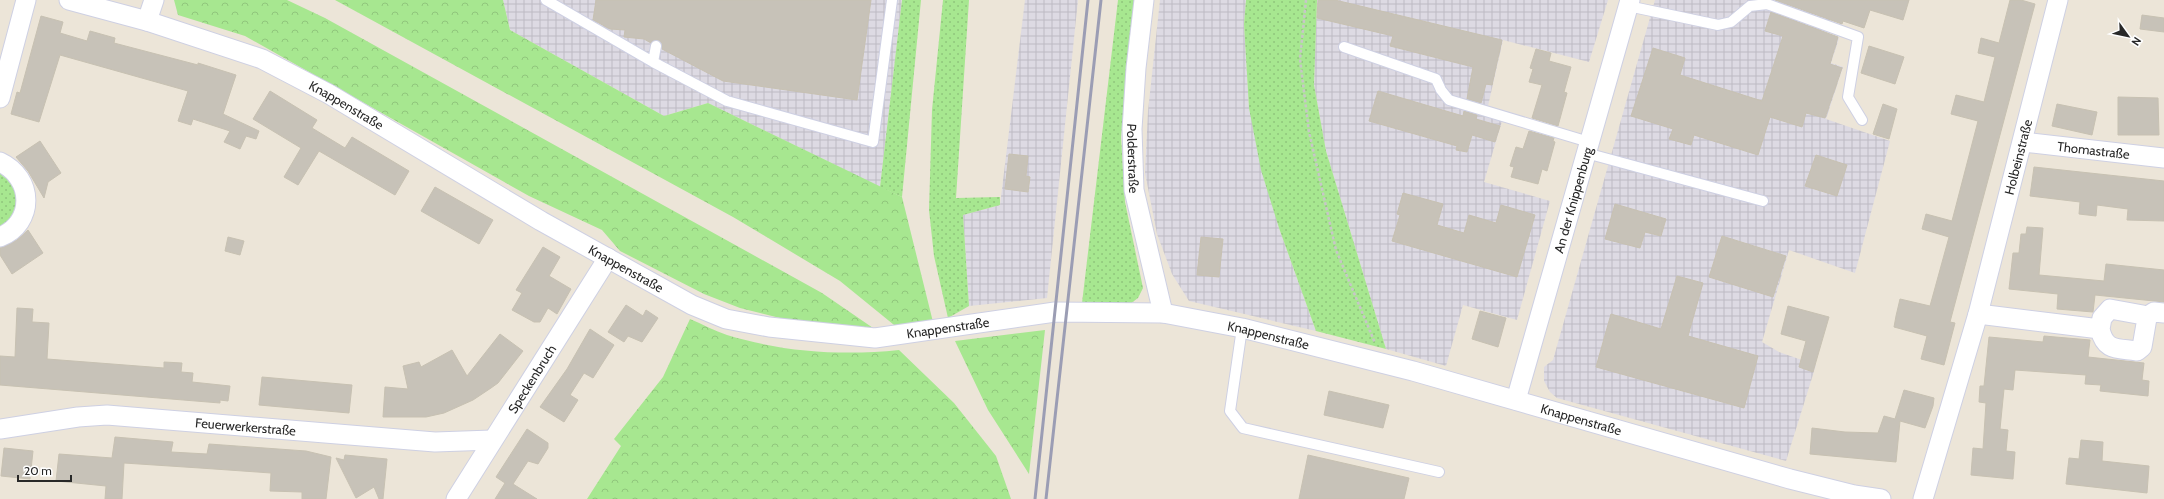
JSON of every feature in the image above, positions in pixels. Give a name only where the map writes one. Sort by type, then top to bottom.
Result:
[{"type":"street","points":[[0,98],[26,0]]},
{"type":"street","name":"Knappenstraße","points":[[69,0],[147,21],[262,59],[329,94],[540,220],[692,305],[726,319],[769,327],[875,338],[1055,312],[1163,313],[1242,328],[1372,360],[1790,479],[1854,495],[1881,499]]},
{"type":"street","points":[[147,21],[154,0]]},
{"type":"street","name":"Polderstraße","points":[[1144,0],[1136,68],[1132,129],[1134,190],[1163,313]]},
{"type":"street","name":"Holbeinstraße","points":[[1923,499],[1978,314],[2058,0]]},
{"type":"street","name":"An der Knippenburg","points":[[1516,400],[1629,3]]},
{"type":"street","name":"Thomastraße","points":[[2023,142],[2164,158]]},
{"type":"street","points":[[0,162],[11,167],[18,176],[24,186],[26,200],[22,216],[14,229],[0,237]]},
{"type":"street","name":"Speckenbruch","points":[[456,499],[608,258]]},
{"type":"street","points":[[2110,309],[2143,314],[2146,317],[2142,347],[2137,351],[2111,348],[2104,343],[2100,329],[2102,318],[2110,309]]},
{"type":"street","points":[[2146,317],[2154,312],[2164,313]]},
{"type":"street","points":[[1978,314],[2100,329]]},
{"type":"street","name":"Feuerwerkerstraße","points":[[0,429],[78,417],[107,415],[435,442],[492,440]]},
{"type":"lane","points":[[546,0],[653,62],[727,101],[873,142],[892,0]]},
{"type":"lane","points":[[1629,3],[1718,25],[1730,22],[1749,3],[1767,4],[1858,37],[1848,97],[1862,120]]},
{"type":"lane","points":[[653,62],[656,46]]},
{"type":"lane","points":[[1344,47],[1436,79],[1441,90],[1449,100],[1588,148],[1763,201]]},
{"type":"lane","points":[[1242,328],[1230,411],[1243,428],[1439,472]]},
{"type":"path","points":[[1306,0],[1300,59],[1309,132],[1336,250],[1370,326],[1376,347],[1372,360]]},
{"type":"shaded area","points":[[503,0],[902,0],[880,187],[708,103],[664,116],[510,30]]},
{"type":"shaded area","points":[[1025,0],[1078,0],[1047,298],[969,306],[963,215],[1000,205]]},
{"type":"shaded area","points":[[1160,0],[1246,0],[1244,24],[1249,108],[1279,228],[1316,331],[1189,301],[1172,274],[1157,234],[1145,173],[1148,111]]},
{"type":"shaded area","points":[[1317,0],[1608,0],[1589,62],[1503,40],[1488,106],[1505,111],[1484,182],[1550,201],[1517,320],[1463,305],[1446,366],[1386,349],[1326,151],[1314,85]]},
{"type":"shaded area","points":[[1655,0],[1837,0],[1826,34],[1839,38],[1831,63],[1843,67],[1826,119],[1890,141],[1855,273],[1789,250],[1762,342],[1779,352],[1816,365],[1786,461],[1557,398],[1550,392],[1544,381],[1544,367],[1553,360]]},
{"type":"green space","points":[[174,0],[287,0],[325,18],[822,293],[876,330],[792,321],[740,308],[704,294],[620,251],[602,230],[529,196],[245,36],[178,15]]},
{"type":"green space","points":[[335,0],[503,0],[510,30],[664,116],[708,103],[902,197],[933,322],[899,329],[840,281],[733,217]]},
{"type":"green space","points":[[902,0],[921,0],[902,197],[880,187]]},
{"type":"green space","points":[[943,0],[969,0],[956,198],[1000,197],[1000,205],[963,215],[969,306],[948,318],[934,256],[929,210],[932,110]]},
{"type":"green space","points":[[1118,0],[1136,0],[1121,137],[1125,202],[1143,288],[1138,298],[1130,304],[1082,303]]},
{"type":"green space","points":[[1246,0],[1317,0],[1314,85],[1326,151],[1386,349],[1316,331],[1279,228],[1261,170],[1249,108],[1244,24]]},
{"type":"green space","points":[[0,171],[11,178],[18,200],[16,212],[0,231]]},
{"type":"green space","points":[[690,319],[727,335],[748,341],[791,349],[856,353],[899,350],[954,403],[996,456],[1011,499],[587,499],[621,446],[614,439],[663,377]]},
{"type":"green space","points":[[1045,330],[1029,474],[988,410],[955,341]]},
{"type":"building","points":[[596,0],[871,0],[857,100],[723,81],[662,49],[662,43],[658,40],[651,43],[644,39],[624,37],[625,30],[610,29],[593,20]]},
{"type":"building","points":[[1318,0],[1335,0],[1502,40],[1492,85],[1486,84],[1481,103],[1467,99],[1473,67],[1390,46],[1393,36],[1317,18]]},
{"type":"building","points":[[1775,0],[1909,0],[1903,20],[1870,10],[1864,28],[1843,21],[1842,24]]},
{"type":"building","points":[[2010,0],[2021,0],[2035,4],[1950,322],[1955,323],[1944,365],[1921,359],[1927,336],[1894,327],[1900,299],[1930,306],[1949,237],[1922,229],[1926,214],[1952,221],[1978,121],[1951,114],[1956,95],[1984,102],[1995,57],[1978,53],[1981,38],[1999,43]]},
{"type":"building","points":[[1771,12],[1838,37],[1830,64],[1842,68],[1825,118],[1806,113],[1802,127],[1770,117],[1758,155],[1694,135],[1691,145],[1669,139],[1673,129],[1631,116],[1653,48],[1685,58],[1680,75],[1762,101],[1783,36],[1765,31]]},
{"type":"building","points":[[2142,15],[2164,18],[2164,32],[2140,29]]},
{"type":"building","points":[[41,16],[63,22],[60,33],[87,41],[90,31],[115,38],[114,43],[198,65],[198,63],[236,75],[223,114],[259,131],[256,139],[246,136],[240,149],[224,142],[230,131],[193,119],[191,125],[178,121],[188,91],[60,55],[39,122],[11,114],[17,92],[20,93]]},
{"type":"building","points":[[1869,46],[1904,57],[1895,84],[1861,73]]},
{"type":"building","points":[[1536,49],[1551,53],[1549,61],[1571,67],[1564,92],[1567,93],[1558,126],[1532,118],[1542,85],[1529,82],[1533,69],[1530,68]]},
{"type":"building","points":[[270,91],[317,120],[312,128],[345,148],[352,137],[409,171],[395,195],[319,151],[298,185],[284,177],[301,148],[253,119]]},
{"type":"building","points":[[1378,91],[1463,116],[1464,111],[1477,115],[1476,119],[1500,126],[1495,142],[1472,135],[1467,152],[1456,150],[1457,146],[1369,121]]},
{"type":"building","points":[[2118,97],[2158,98],[2159,135],[2118,135]]},
{"type":"building","points":[[1883,104],[1897,109],[1889,139],[1873,134]]},
{"type":"building","points":[[2057,104],[2097,112],[2092,135],[2052,126]]},
{"type":"building","points":[[1529,131],[1554,138],[1553,141],[1555,142],[1547,171],[1542,169],[1538,184],[1511,177],[1514,167],[1510,166],[1516,147],[1523,149]]},
{"type":"building","points":[[40,141],[61,173],[48,182],[44,198],[28,171],[16,157]]},
{"type":"building","points":[[1009,154],[1028,156],[1026,176],[1030,177],[1028,192],[1005,189]]},
{"type":"building","points":[[1816,155],[1847,165],[1837,196],[1805,186]]},
{"type":"building","points":[[2034,167],[2164,181],[2164,221],[2127,220],[2128,209],[2097,205],[2096,216],[2079,214],[2080,202],[2030,196]]},
{"type":"building","points":[[435,187],[493,220],[479,244],[421,211]]},
{"type":"building","points":[[1403,193],[1443,204],[1437,225],[1464,233],[1469,215],[1496,223],[1501,205],[1535,215],[1517,277],[1392,241],[1400,215],[1397,214]]},
{"type":"building","points":[[1615,204],[1666,219],[1661,236],[1645,232],[1640,248],[1605,239]]},
{"type":"building","points":[[2027,227],[2043,228],[2039,275],[2104,281],[2106,264],[2164,270],[2164,302],[2095,295],[2093,312],[2057,309],[2058,294],[2009,289],[2013,253],[2019,253],[2021,234],[2026,234]]},
{"type":"building","points":[[28,230],[43,253],[12,274],[0,255],[0,248],[17,240]]},
{"type":"building","points":[[1722,236],[1786,256],[1773,297],[1709,277]]},
{"type":"building","points":[[228,237],[244,241],[240,255],[225,251]]},
{"type":"building","points":[[1201,237],[1223,239],[1219,277],[1197,275]]},
{"type":"building","points":[[543,247],[560,257],[549,276],[571,289],[557,314],[548,308],[540,322],[534,322],[512,310],[522,293],[516,290]]},
{"type":"building","points":[[1677,276],[1703,283],[1688,336],[1758,356],[1744,408],[1596,367],[1611,314],[1661,329]]},
{"type":"building","points":[[626,305],[643,316],[646,310],[658,318],[642,342],[628,336],[624,342],[608,332]]},
{"type":"building","points":[[1788,306],[1829,317],[1813,372],[1799,367],[1806,341],[1781,334]]},
{"type":"building","points":[[17,308],[33,309],[32,322],[49,323],[47,359],[164,368],[164,362],[182,363],[181,372],[193,373],[192,382],[230,386],[228,401],[220,400],[220,403],[0,385],[0,356],[15,357]]},
{"type":"building","points":[[1480,311],[1506,318],[1498,347],[1472,339]]},
{"type":"building","points":[[590,329],[614,345],[593,378],[584,373],[570,395],[578,400],[564,422],[540,407],[567,369]]},
{"type":"building","points":[[500,334],[523,351],[498,383],[491,388],[473,400],[444,413],[426,417],[383,417],[385,387],[408,389],[403,366],[419,362],[421,367],[452,350],[467,376]]},
{"type":"building","points":[[2044,336],[2090,340],[2088,357],[2144,363],[2142,380],[2149,381],[2148,396],[2100,391],[2101,385],[2085,384],[2086,375],[2015,370],[2013,390],[2004,389],[2000,429],[2008,430],[2006,451],[2015,452],[2013,479],[1971,475],[1973,448],[1983,449],[1986,403],[1979,402],[1980,386],[1984,386],[1989,337],[2043,342]]},
{"type":"building","points":[[262,377],[352,385],[349,413],[259,405]]},
{"type":"building","points":[[1904,390],[1934,398],[1933,406],[1925,428],[1900,421],[1896,462],[1810,454],[1812,428],[1845,432],[1878,433],[1884,416],[1895,419]]},
{"type":"building","points":[[1329,391],[1389,405],[1383,428],[1324,415]]},
{"type":"building","points":[[527,429],[548,443],[548,448],[538,464],[528,461],[513,484],[537,499],[495,499],[505,483],[496,477]]},
{"type":"building","points":[[115,437],[173,442],[171,452],[207,454],[209,444],[306,451],[331,457],[326,499],[302,499],[302,492],[270,491],[271,473],[200,468],[124,463],[122,499],[105,499],[106,486],[56,481],[59,454],[112,458]]},
{"type":"building","points":[[2081,440],[2103,442],[2102,461],[2149,466],[2147,493],[2066,484],[2069,458],[2079,459]]},
{"type":"building","points":[[4,448],[33,451],[30,479],[1,476]]},
{"type":"building","points":[[345,455],[387,459],[383,499],[379,499],[374,487],[356,498],[336,458],[344,460]]},
{"type":"building","points":[[1308,455],[1409,478],[1404,499],[1299,499]]},
{"type":"railway","points":[[1035,499],[1088,0]]},
{"type":"railway","points":[[1046,499],[1101,0]]}]
